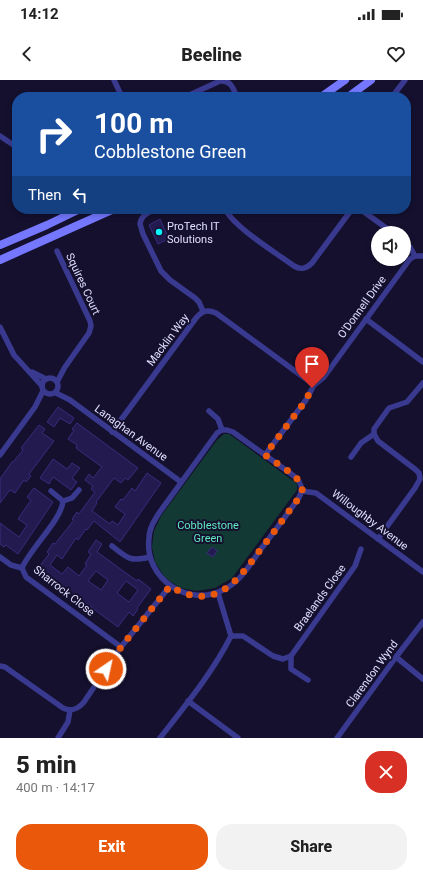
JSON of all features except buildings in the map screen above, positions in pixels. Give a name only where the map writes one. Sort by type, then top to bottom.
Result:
[{"type":"street","points":[[114,80],[120,92]]},
{"type":"street","points":[[196,92],[222,80],[231,84],[235,92]]},
{"type":"street","points":[[327,92],[345,80]]},
{"type":"street","points":[[355,92],[371,80]]},
{"type":"street","points":[[396,92],[405,80]]},
{"type":"street","points":[[0,136],[12,144]]},
{"type":"street","points":[[0,245],[70,214]]},
{"type":"street","points":[[0,260],[103,214]]},
{"type":"street","points":[[147,214],[140,220],[140,224],[161,271],[195,298],[203,311]]},
{"type":"street","points":[[227,214],[237,225],[294,266],[301,269],[307,268],[312,263],[348,214]]},
{"type":"street","points":[[367,214],[383,226]]},
{"type":"street","points":[[411,249],[415,256],[423,256]]},
{"type":"street","name":"Squires Court","points":[[54,384],[86,339],[91,326],[57,251]]},
{"type":"street","name":"O'Donnell Drive","points":[[265,455],[306,400],[314,385],[324,377],[407,264],[415,256]]},
{"type":"street","name":"Macklin Way","points":[[112,432],[196,318],[203,311],[208,310],[216,313],[314,385]]},
{"type":"street","points":[[366,319],[423,362]]},
{"type":"street","name":"Lanaghan Avenue","points":[[0,327],[14,355],[30,371],[49,395]]},
{"type":"street","name":"Lanaghan Avenue","points":[[30,371],[54,384],[70,400],[181,482]]},
{"type":"street","points":[[378,539],[415,488],[420,479],[421,472],[378,441],[374,434],[375,426],[389,408],[407,402],[423,383]]},
{"type":"street","points":[[35,407],[42,388],[54,384]]},
{"type":"street","points":[[0,455],[35,407],[49,395],[54,384]]},
{"type":"street","points":[[210,411],[218,419],[222,430]]},
{"type":"street","points":[[222,430],[233,432],[298,480],[302,487],[302,491],[298,499],[243,574],[234,583],[218,593],[196,596],[178,591],[170,586],[157,572],[152,565],[150,558],[148,538],[154,521],[217,433],[222,430]]},
{"type":"street","points":[[351,458],[361,443],[374,434]]},
{"type":"street","points":[[51,491],[63,501],[72,498],[79,490]]},
{"type":"street","name":"Willoughby Avenue","points":[[302,491],[316,493],[423,572]]},
{"type":"street","name":"Sharrock Close","points":[[63,501],[61,512],[26,559],[22,568],[26,577],[121,647]]},
{"type":"street","points":[[112,546],[132,560],[150,558]]},
{"type":"street","name":"Braelands Close","points":[[291,656],[355,566],[360,550]]},
{"type":"street","points":[[0,557],[11,565],[22,568]]},
{"type":"street","points":[[0,666],[5,667],[63,708],[70,710],[76,709],[84,702],[121,647],[170,586]]},
{"type":"street","points":[[160,738],[223,651],[231,636],[218,593]]},
{"type":"street","name":"Clarendon Wynd","points":[[337,738],[423,622]]},
{"type":"street","points":[[231,636],[243,636],[273,656],[283,659],[291,656],[291,669],[308,680]]},
{"type":"street","points":[[396,657],[423,679]]},
{"type":"street","points":[[188,701],[238,738]]},
{"type":"street","points":[[58,738],[68,722],[70,710]]},
{"type":"green space","name":"Cobblestone Green","points":[[224,434],[229,434],[232,436],[292,480],[297,484],[297,490],[232,578],[215,588],[196,591],[181,588],[164,576],[155,562],[152,547],[154,531],[161,516],[217,440]]},
{"type":"place","name":"ProTech IT Solutions","points":[[159,232]]},
{"type":"route","points":[[106,669],[121,647],[170,586],[178,591],[196,596],[218,593],[234,583],[252,562],[301,495],[301,483],[265,455],[306,400],[312,388]]}]
